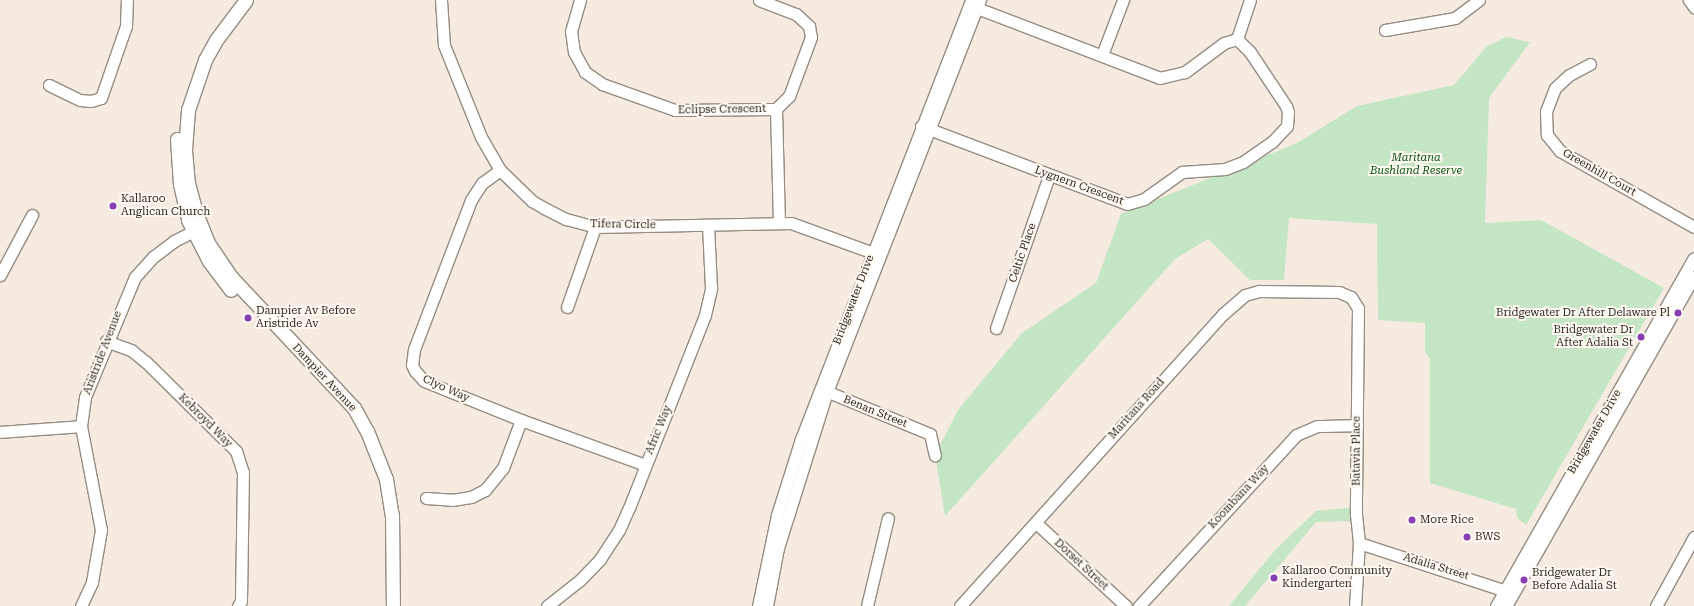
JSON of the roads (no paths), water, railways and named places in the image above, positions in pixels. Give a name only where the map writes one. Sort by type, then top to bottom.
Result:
[{"type":"main road","name":"Dampier Avenue","points":[[235,0],[200,49],[181,104],[176,157],[183,201],[217,274],[330,393],[358,432],[368,453],[380,494],[385,606]]},
{"type":"main road","name":"Dampier Avenue","points":[[246,0],[216,40],[205,60],[188,110],[185,150],[188,183],[197,229],[231,277],[354,408],[366,431],[386,479],[392,515],[393,606]]},
{"type":"street","points":[[49,85],[80,100],[90,101],[101,98],[126,26],[127,0]]},
{"type":"street","name":"Tifera Circle","points":[[441,0],[444,45],[481,137],[500,170],[532,201],[566,219],[595,227],[779,222],[804,227],[876,254]]},
{"type":"street","name":"Eclipse Crescent","points":[[580,0],[571,31],[574,52],[585,72],[602,84],[675,110],[776,109]]},
{"type":"street","points":[[760,0],[796,14],[806,22],[811,31],[810,42],[789,96],[776,109],[779,222]]},
{"type":"street","points":[[1102,55],[1123,0]]},
{"type":"street","points":[[974,3],[1160,78],[1168,78],[1185,72],[1224,43],[1237,39],[1250,0]]},
{"type":"street","points":[[1385,30],[1455,18],[1479,0]]},
{"type":"street","points":[[1689,0],[1694,7]]},
{"type":"street","name":"Bridgewater Drive","points":[[758,606],[777,515],[876,254],[974,3]]},
{"type":"street","name":"Lygnern Crescent","points":[[925,128],[1119,203],[1136,203],[1182,172],[1233,166],[1272,142],[1286,126],[1288,120],[1286,106],[1250,52],[1237,39]]},
{"type":"street","name":"Greenhill Court","points":[[1590,64],[1569,75],[1555,88],[1546,111],[1547,135],[1560,151],[1694,226]]},
{"type":"street","name":"Clyo Way","points":[[500,170],[482,183],[471,200],[414,349],[412,365],[418,377],[424,381],[521,420],[645,465]]},
{"type":"street","name":"Celtic Place","points":[[996,328],[1049,176]]},
{"type":"street","points":[[0,275],[32,215]]},
{"type":"street","name":"Afric Way","points":[[547,606],[580,580],[610,544],[619,530],[707,307],[711,277],[708,225]]},
{"type":"street","points":[[567,307],[595,227]]},
{"type":"street","name":"Aristride Avenue","points":[[81,606],[92,582],[101,530],[81,426],[85,397],[106,341],[135,277],[164,248],[197,229]]},
{"type":"street","name":"Bridgewater Drive","points":[[1506,606],[1508,591],[1694,258]]},
{"type":"street","name":"Bridgewater Drive","points":[[1496,606],[1508,591],[1694,276]]},
{"type":"street","name":"Maritana Road","points":[[960,606],[1238,299],[1259,291],[1328,291],[1345,293],[1351,297]]},
{"type":"street","name":"Batavia Place","points":[[1351,297],[1358,308],[1356,514],[1359,543],[1355,606]]},
{"type":"street","name":"Kebroyd Way","points":[[106,341],[131,350],[146,362],[236,451],[243,472],[242,601],[238,606]]},
{"type":"street","name":"Bridgewater Drive","points":[[767,606],[778,548],[824,391]]},
{"type":"street","name":"Benan Street","points":[[824,391],[930,434],[935,455]]},
{"type":"street","points":[[426,498],[460,499],[478,494],[492,484],[503,468],[521,420]]},
{"type":"street","name":"Koombana Way","points":[[1139,606],[1296,435],[1317,426],[1357,425]]},
{"type":"street","points":[[0,432],[81,426]]},
{"type":"street","points":[[867,606],[888,518]]},
{"type":"street","name":"Dorset Street","points":[[1036,523],[1126,606]]},
{"type":"street","points":[[1656,606],[1694,537]]},
{"type":"street","name":"Adalia Street","points":[[1359,543],[1508,591]]},
{"type":"place","name":"Kallaroo Anglican Church","points":[[113,206]]},
{"type":"place","name":"Bridgewater Dr After Delaware Pl","points":[[1678,313]]},
{"type":"place","name":"Dampier Av Before Aristride Av","points":[[248,318]]},
{"type":"place","name":"Bridgewater Dr After Adalia St","points":[[1641,337]]},
{"type":"place","name":"More Rice","points":[[1412,520]]},
{"type":"place","name":"BWS","points":[[1467,537]]},
{"type":"place","name":"Kallaroo Community Kindergarten","points":[[1274,578]]},
{"type":"place","name":"Bridgewater Dr Before Adalia St","points":[[1524,580]]},
{"type":"park label","name":"Maritana Bushland Reserve","points":[[1416,165]]}]
